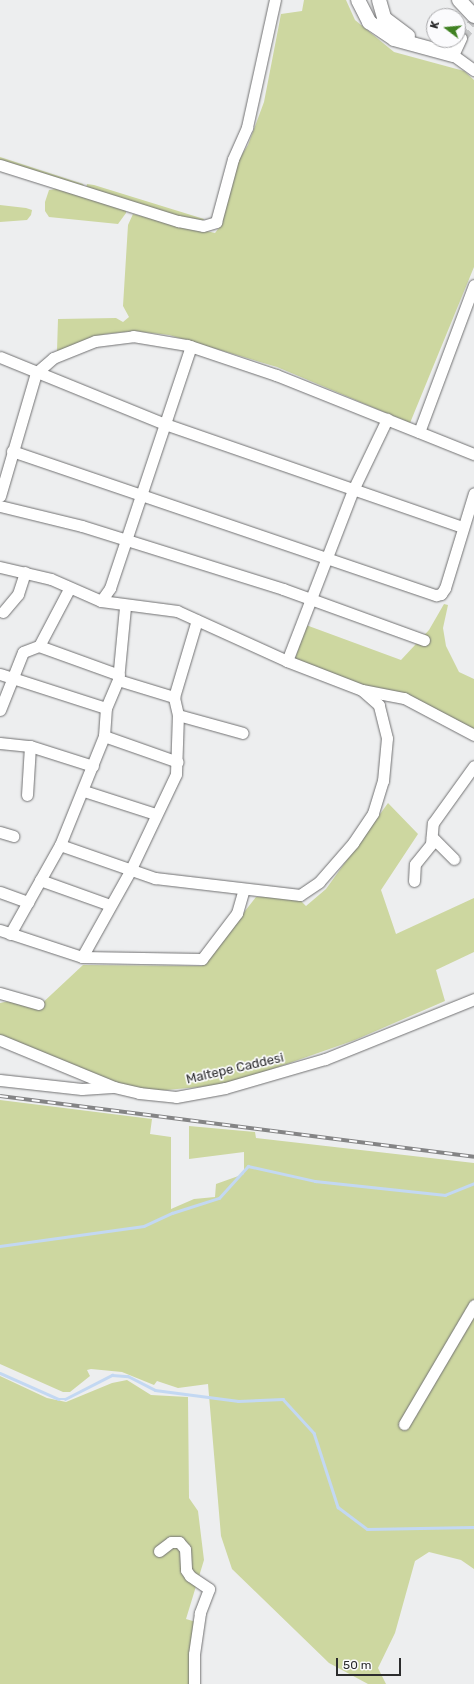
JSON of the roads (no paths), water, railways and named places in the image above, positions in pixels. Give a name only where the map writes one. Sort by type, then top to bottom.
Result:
[{"type":"main road","points":[[358,0],[369,22],[394,39],[453,55]]},
{"type":"main road","points":[[379,0],[384,18],[396,29],[453,55]]},
{"type":"street","points":[[0,166],[178,221],[203,226],[216,222],[233,159],[247,126],[275,0]]},
{"type":"street","points":[[457,48],[453,55],[474,70]]},
{"type":"street","points":[[419,432],[474,285]]},
{"type":"street","points":[[0,496],[36,373],[53,358],[95,341],[133,336],[191,346],[276,375],[474,454]]},
{"type":"street","points":[[101,601],[110,588],[191,346]]},
{"type":"street","points":[[0,357],[36,373],[165,424],[463,527]]},
{"type":"street","points":[[287,661],[310,598],[353,490],[387,419]]},
{"type":"street","points":[[12,451],[436,595],[442,594],[474,493]]},
{"type":"street","points":[[0,506],[125,540],[310,598],[424,640]]},
{"type":"street","points":[[0,567],[51,579],[69,589],[101,601],[125,607],[159,608],[197,620],[287,661],[362,690],[404,698],[474,735]]},
{"type":"street","points":[[3,612],[18,594],[25,572]]},
{"type":"street","points":[[0,710],[23,652],[39,646],[69,589]]},
{"type":"street","points":[[125,607],[118,678],[106,708],[104,736],[84,791],[60,845],[28,902],[5,932],[82,957],[202,959],[237,913],[244,889]]},
{"type":"street","points":[[82,957],[130,871],[176,774],[178,762],[178,715],[174,697],[197,620]]},
{"type":"street","points":[[39,646],[118,678],[174,697]]},
{"type":"street","points":[[0,674],[106,708]]},
{"type":"street","points":[[60,845],[130,871],[155,878],[300,895],[324,876],[353,843],[373,813],[383,781],[387,738],[379,705],[362,690]]},
{"type":"street","points":[[178,715],[243,733]]},
{"type":"street","points":[[104,736],[178,762]]},
{"type":"street","points":[[0,743],[30,746],[93,766]]},
{"type":"street","points":[[27,795],[30,746]]},
{"type":"street","points":[[414,881],[415,864],[431,844],[433,823],[474,766]]},
{"type":"street","points":[[84,791],[156,814]]},
{"type":"street","points":[[0,832],[13,836]]},
{"type":"street","points":[[432,837],[454,859]]},
{"type":"street","points":[[40,880],[110,905]]},
{"type":"street","points":[[0,892],[28,902]]},
{"type":"street","points":[[0,993],[38,1004]]},
{"type":"street","name":"Maltepe Caddesi","points":[[0,1040],[114,1087],[139,1094],[176,1096],[225,1088],[325,1059],[474,999]]},
{"type":"street","points":[[0,1080],[82,1090],[114,1087]]},
{"type":"street","points":[[404,1424],[474,1305]]},
{"type":"street","points":[[159,1551],[171,1542],[179,1542],[185,1549],[186,1570],[190,1576],[209,1589],[200,1613],[195,1647],[194,1684]]},
{"type":"waterway","points":[[0,1246],[144,1226],[172,1213],[219,1198],[248,1166],[315,1181],[445,1195],[474,1183]]},
{"type":"waterway","points":[[0,1373],[59,1399],[65,1399],[112,1375],[128,1376],[155,1390],[238,1401],[283,1399],[314,1433],[338,1507],[367,1529],[474,1527]]},
{"type":"tunnel","points":[[466,32],[474,22]]},
{"type":"railway","points":[[0,1096],[474,1157]]}]
